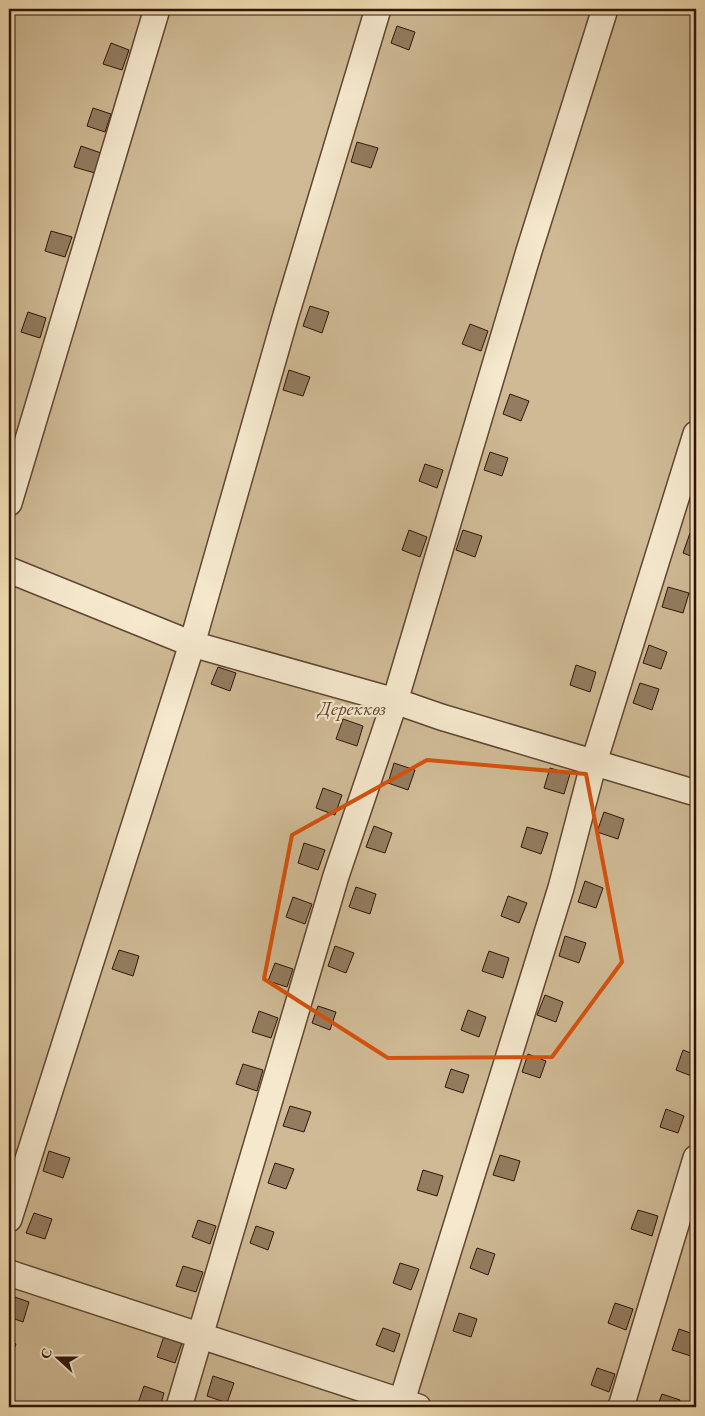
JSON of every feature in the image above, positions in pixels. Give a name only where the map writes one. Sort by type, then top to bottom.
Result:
[{"type":"street","points":[[9,503],[157,9]]},
{"type":"street","points":[[9,1219],[192,644],[284,324],[378,9]]},
{"type":"street","points":[[179,1407],[336,876],[395,701],[526,260],[605,9]]},
{"type":"street","points":[[9,1273],[200,1335],[406,1406],[561,888],[594,762],[696,434]]},
{"type":"street","points":[[9,570],[192,644],[395,701],[441,717],[696,793]]},
{"type":"street","points":[[621,1407],[696,1158]]},
{"type":"highlighted area","points":[[427,760],[586,774],[622,962],[552,1057],[388,1058],[264,979],[292,835]]},
{"type":"green space","name":"Дереккөз","points":[[9,9],[696,9],[696,1407],[9,1407]]},
{"type":"building","points":[[397,26],[415,32],[409,50],[391,43]]},
{"type":"building","points":[[111,43],[129,50],[122,70],[103,64]]},
{"type":"building","points":[[93,108],[111,114],[105,132],[87,126]]},
{"type":"building","points":[[357,142],[378,148],[371,168],[351,162]]},
{"type":"building","points":[[81,146],[101,153],[95,173],[74,167]]},
{"type":"building","points":[[51,231],[72,237],[65,257],[45,251]]},
{"type":"building","points":[[310,306],[329,312],[322,333],[303,326]]},
{"type":"building","points":[[28,312],[46,318],[40,338],[21,332]]},
{"type":"building","points":[[470,324],[488,331],[481,351],[462,344]]},
{"type":"building","points":[[289,370],[310,377],[303,396],[283,390]]},
{"type":"building","points":[[510,394],[529,401],[521,421],[503,414]]},
{"type":"building","points":[[490,452],[508,458],[502,476],[484,470]]},
{"type":"building","points":[[425,464],[443,470],[437,488],[419,481]]},
{"type":"building","points":[[409,530],[427,537],[420,557],[402,550]]},
{"type":"building","points":[[463,530],[482,536],[475,557],[456,550]]},
{"type":"building","points":[[690,533],[696,535],[696,558],[683,553]]},
{"type":"building","points":[[668,587],[689,593],[683,613],[662,607]]},
{"type":"building","points":[[649,645],[667,652],[661,669],[643,663]]},
{"type":"building","points":[[576,665],[596,672],[590,692],[570,685]]},
{"type":"building","points":[[218,667],[236,673],[230,691],[211,684]]},
{"type":"building","points":[[640,683],[659,689],[652,710],[633,703]]},
{"type":"building","points":[[343,719],[363,726],[357,746],[336,739]]},
{"type":"building","points":[[394,763],[415,770],[408,790],[388,783]]},
{"type":"building","points":[[550,768],[570,774],[564,794],[544,788]]},
{"type":"building","points":[[323,788],[342,795],[335,815],[316,808]]},
{"type":"building","points":[[604,812],[624,819],[618,839],[597,832]]},
{"type":"building","points":[[374,826],[392,833],[385,853],[366,847]]},
{"type":"building","points":[[527,827],[548,833],[541,854],[521,847]]},
{"type":"building","points":[[304,843],[325,850],[318,870],[298,863]]},
{"type":"building","points":[[585,881],[603,888],[596,908],[578,902]]},
{"type":"building","points":[[356,887],[376,894],[370,914],[349,907]]},
{"type":"building","points":[[508,896],[527,903],[519,923],[501,916]]},
{"type":"building","points":[[293,897],[312,904],[305,924],[286,917]]},
{"type":"building","points":[[565,936],[586,943],[579,963],[559,956]]},
{"type":"building","points":[[335,946],[354,953],[346,973],[328,966]]},
{"type":"building","points":[[119,950],[139,956],[133,976],[112,969]]},
{"type":"building","points":[[489,951],[509,958],[503,978],[482,971]]},
{"type":"building","points":[[275,963],[293,969],[287,987],[268,981]]},
{"type":"building","points":[[545,995],[563,1002],[556,1022],[537,1015]]},
{"type":"building","points":[[318,1006],[336,1012],[330,1030],[312,1023]]},
{"type":"building","points":[[468,1010],[486,1017],[479,1037],[461,1030]]},
{"type":"building","points":[[259,1011],[278,1018],[271,1038],[252,1032]]},
{"type":"building","points":[[683,1050],[696,1055],[694,1077],[676,1070]]},
{"type":"building","points":[[528,1054],[546,1061],[540,1078],[522,1072]]},
{"type":"building","points":[[243,1064],[263,1070],[257,1091],[236,1084]]},
{"type":"building","points":[[451,1069],[469,1075],[463,1093],[445,1087]]},
{"type":"building","points":[[290,1106],[311,1112],[304,1132],[283,1126]]},
{"type":"building","points":[[666,1109],[684,1116],[678,1133],[660,1127]]},
{"type":"building","points":[[49,1151],[70,1158],[63,1178],[43,1171]]},
{"type":"building","points":[[500,1155],[520,1161],[514,1181],[493,1175]]},
{"type":"building","points":[[275,1163],[294,1169],[286,1189],[268,1183]]},
{"type":"building","points":[[423,1170],[443,1176],[437,1196],[417,1190]]},
{"type":"building","points":[[638,1210],[658,1216],[652,1236],[631,1229]]},
{"type":"building","points":[[34,1213],[52,1219],[45,1239],[26,1233]]},
{"type":"building","points":[[198,1220],[216,1226],[210,1244],[192,1237]]},
{"type":"building","points":[[256,1226],[274,1232],[268,1250],[250,1243]]},
{"type":"building","points":[[477,1248],[495,1254],[488,1275],[470,1268]]},
{"type":"building","points":[[400,1263],[419,1269],[411,1290],[393,1283]]},
{"type":"building","points":[[183,1266],[203,1272],[196,1292],[176,1286]]},
{"type":"building","points":[[9,1295],[29,1302],[23,1322],[9,1317]]},
{"type":"building","points":[[615,1303],[633,1309],[626,1330],[608,1323]]},
{"type":"building","points":[[459,1313],[477,1319],[471,1337],[453,1331]]},
{"type":"building","points":[[383,1328],[400,1334],[394,1352],[376,1345]]},
{"type":"building","points":[[679,1329],[696,1335],[691,1356],[672,1350]]},
{"type":"building","points":[[164,1336],[182,1343],[175,1363],[157,1357]]},
{"type":"building","points":[[9,1341],[16,1344],[9,1363]]},
{"type":"building","points":[[597,1368],[615,1374],[609,1392],[591,1385]]},
{"type":"building","points":[[213,1376],[234,1383],[227,1403],[207,1396]]},
{"type":"building","points":[[144,1386],[164,1393],[160,1407],[137,1406]]},
{"type":"building","points":[[662,1394],[680,1400],[677,1407],[657,1407]]}]
